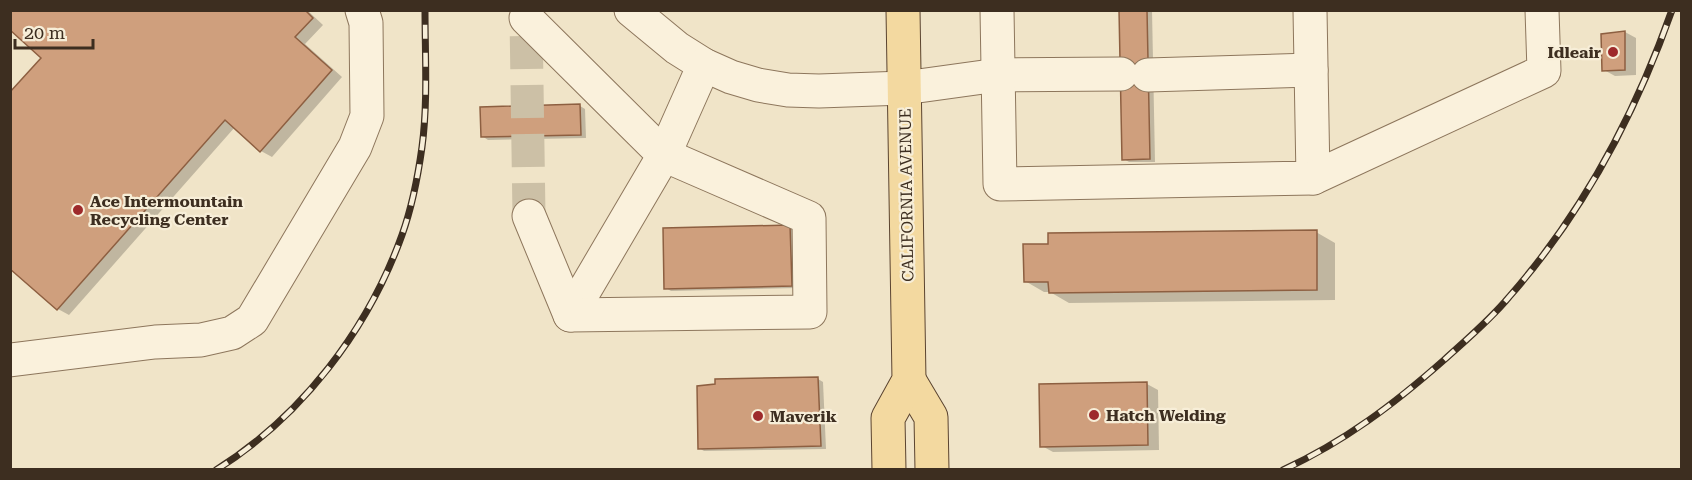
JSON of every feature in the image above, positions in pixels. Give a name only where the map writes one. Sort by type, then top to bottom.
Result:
[{"type":"main road","name":"CALIFORNIA AVENUE","points":[[903,10],[909,380],[931,417],[932,470]]},
{"type":"main road","name":"CALIFORNIA AVENUE","points":[[889,470],[888,418],[909,380]]},
{"type":"street","points":[[10,360],[155,342],[201,340],[232,333],[252,320],[355,147],[367,117],[366,23],[362,10]]},
{"type":"street","points":[[997,10],[1000,184],[1313,178],[1544,71],[1542,10]]},
{"type":"street","points":[[1310,10],[1313,178]]},
{"type":"street","points":[[650,17],[677,48],[704,65],[731,77],[788,90],[904,88],[998,75],[1134,75],[1311,70]]},
{"type":"street","points":[[526,18],[664,155],[809,218],[810,312],[570,315]]},
{"type":"street","points":[[570,315],[664,155],[704,65]]},
{"type":"street","points":[[529,216],[570,315]]},
{"type":"building","name":"Ace Intermountain Recycling Center","points":[[10,10],[305,10],[313,18],[295,37],[332,70],[260,152],[225,120],[57,310],[10,269],[10,92],[41,58],[10,30]]},
{"type":"building","points":[[1119,10],[1147,10],[1150,159],[1122,160]]},
{"type":"building","name":"Idleair","points":[[1625,31],[1625,70],[1602,71],[1601,34]]},
{"type":"building","points":[[580,104],[581,135],[481,137],[480,107]]},
{"type":"building","points":[[790,225],[792,286],[664,289],[663,228]]},
{"type":"building","points":[[1317,230],[1317,290],[1049,293],[1048,282],[1024,282],[1023,244],[1048,244],[1048,233]]},
{"type":"building","name":"Maverik","points":[[818,377],[821,446],[698,449],[697,386],[715,384],[715,379]]},
{"type":"building","name":"Hatch Welding","points":[[1147,382],[1148,445],[1040,447],[1039,384]]},
{"type":"tunnel","points":[[529,216],[526,18],[530,10]]},
{"type":"railway","points":[[216,470],[277,424],[304,397],[351,337],[388,270],[409,214],[422,147],[426,96],[425,10]]},
{"type":"railway","points":[[1283,470],[1327,447],[1387,407],[1469,337],[1509,297],[1560,232],[1604,162],[1641,87],[1672,10]]},
{"type":"place","name":"Idleair","points":[[1613,52]]},
{"type":"place","name":"Ace Intermountain Recycling Center","points":[[78,210]]},
{"type":"place","name":"Hatch Welding","points":[[1094,415]]},
{"type":"place","name":"Maverik","points":[[758,416]]}]
